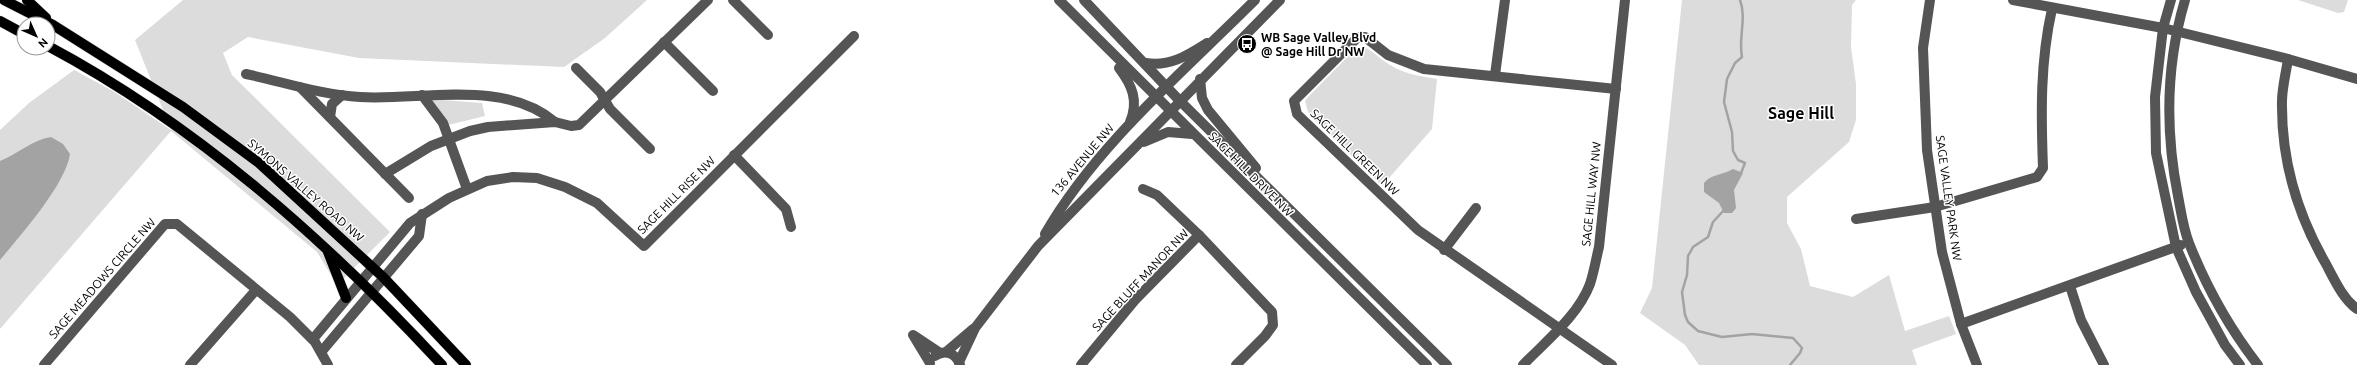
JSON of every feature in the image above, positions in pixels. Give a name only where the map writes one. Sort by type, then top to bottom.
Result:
[{"type":"main road","name":"SYMONS VALLEY ROAD NW","points":[[4,0],[35,16]]},
{"type":"main road","points":[[27,0],[44,16]]},
{"type":"main road","points":[[0,21],[16,30]]},
{"type":"main road","name":"SYMONS VALLEY ROAD NW","points":[[56,27],[183,107],[229,140],[285,186],[372,266],[466,365]]},
{"type":"main road","points":[[56,50],[128,91],[210,150],[325,246],[372,291],[442,365]]},
{"type":"main road","points":[[325,246],[346,298]]},
{"type":"street","points":[[385,174],[431,146],[448,139],[488,127],[555,122],[571,126],[579,124],[708,0]]},
{"type":"street","points":[[733,0],[768,35]]},
{"type":"street","name":"SAGE HILL DRIVE NW","points":[[1059,0],[1101,44],[1425,364]]},
{"type":"street","name":"SAGE HILL DRIVE NW","points":[[1084,0],[1146,63],[1179,100],[1265,183],[1447,365]]},
{"type":"street","points":[[1082,23],[1095,11],[1088,0]]},
{"type":"street","name":"136 AVENUE NW","points":[[1038,246],[1063,202],[1129,124],[1255,0]]},
{"type":"street","name":"136 AVENUE NW","points":[[930,364],[975,328],[1038,246],[1179,100],[1280,0]]},
{"type":"street","points":[[1496,75],[1505,0]]},
{"type":"street","name":"SAGE HILL WAY NW","points":[[1523,365],[1560,327],[1578,304],[1589,285],[1594,269],[1599,247],[1625,0]]},
{"type":"street","name":"SAGE VALLEY PARK NW","points":[[1930,0],[1923,48],[1927,150],[1942,252],[1961,324],[1977,365]]},
{"type":"street","points":[[2013,0],[2052,9],[2163,28],[2288,59],[2357,79]]},
{"type":"street","points":[[2171,0],[2163,28],[2154,98],[2156,153],[2176,246],[2196,292],[2225,345],[2240,365]]},
{"type":"street","points":[[2185,0],[2177,32],[2170,94],[2169,136],[2175,180],[2189,242],[2214,296],[2258,365]]},
{"type":"street","points":[[1856,219],[1935,207],[2037,177],[2043,168],[2041,82],[2047,32],[2052,9]]},
{"type":"street","name":"SAGE HILL RISE NW","points":[[372,266],[410,224],[422,214],[467,189],[487,182],[513,177],[537,178],[552,182],[597,203],[644,246],[854,36]]},
{"type":"street","points":[[1146,63],[1157,65],[1172,62],[1219,36]]},
{"type":"street","name":"SAGE HILL GREEN NW","points":[[1612,365],[1560,327],[1444,250],[1412,225],[1298,114],[1294,101],[1358,37],[1365,37],[1388,55],[1419,67],[1447,72],[1496,75],[1616,89]]},
{"type":"street","points":[[664,42],[713,91]]},
{"type":"street","points":[[1101,44],[1131,86],[1135,105],[1129,124]]},
{"type":"street","points":[[2288,59],[2282,100],[2284,144],[2290,180],[2301,216],[2315,246],[2338,286],[2357,309]]},
{"type":"street","points":[[576,68],[600,92],[610,109],[650,149]]},
{"type":"street","points":[[246,74],[342,95],[377,98],[422,95],[469,95],[525,103],[542,111],[555,122]]},
{"type":"street","points":[[1200,79],[1202,98],[1208,110],[1252,162],[1265,183]]},
{"type":"street","points":[[300,87],[409,198]]},
{"type":"street","points":[[330,117],[332,104],[342,95]]},
{"type":"street","points":[[422,95],[443,124],[467,189]]},
{"type":"street","points":[[1138,144],[1168,132],[1192,134]]},
{"type":"street","points":[[734,156],[786,209],[790,228]]},
{"type":"street","points":[[1144,189],[1157,195],[1199,235]]},
{"type":"street","points":[[1444,250],[1476,208]]},
{"type":"street","points":[[322,352],[383,277],[419,236],[422,214]]},
{"type":"street","name":"SAGE MEADOWS CIRCLE NW","points":[[44,365],[165,224],[177,224],[256,290],[312,339],[322,352],[328,365]]},
{"type":"street","name":"SAGE BLUFF MANOR NW","points":[[1081,365],[1136,300],[1199,235],[1272,312],[1273,325],[1265,336],[1236,365]]},
{"type":"street","points":[[1961,324],[2189,242]]},
{"type":"street","points":[[312,339],[372,266]]},
{"type":"street","points":[[2070,286],[2081,320],[2104,365]]},
{"type":"street","points":[[190,365],[256,290]]},
{"type":"street","name":"136 AVENUE NW","points":[[960,364],[975,328]]},
{"type":"street","points":[[930,364],[913,335],[943,353],[954,355],[960,364]]},
{"type":"shaded area","points":[[183,0],[647,0],[605,38],[564,67],[359,58],[248,37],[223,53],[232,75],[390,232],[337,285],[317,252],[171,131],[0,329],[0,130],[29,103],[74,70],[113,91],[171,130],[135,40]]},
{"type":"shaded area","points":[[1682,0],[1856,0],[1852,5],[1851,47],[1856,84],[1856,120],[1849,142],[1787,197],[1787,223],[1801,249],[1810,286],[1853,297],[1889,275],[1905,331],[1949,316],[1956,334],[1912,350],[1917,365],[1699,365],[1685,345],[1640,313],[1652,288]]},
{"type":"shaded area","points":[[2298,0],[2348,0],[2344,12],[2338,13]]},
{"type":"shaded area","points":[[1360,47],[1370,50],[1390,65],[1403,71],[1437,79],[1432,129],[1382,186],[1308,112],[1305,101],[1356,48]]},
{"type":"shaded area","points":[[429,99],[482,103],[485,116],[448,125]]},
{"type":"shaded area","points":[[51,137],[63,144],[70,154],[67,166],[60,180],[41,209],[0,260],[0,161],[31,144]]},
{"type":"shaded area","points":[[1733,169],[1743,173],[1734,190],[1736,208],[1732,213],[1724,213],[1719,203],[1704,192],[1704,183],[1714,176]]},
{"type":"waterway","points":[[1740,0],[1743,14],[1741,43],[1742,57],[1735,63],[1727,79],[1724,102],[1732,132],[1733,151],[1738,160],[1745,163],[1741,173]]},
{"type":"waterway","points":[[1724,210],[1713,222],[1708,237],[1693,247],[1688,256],[1687,275],[1682,292],[1685,315],[1688,322],[1698,331],[1722,337],[1752,334],[1793,338],[1802,348],[1800,353],[1790,365]]},
{"type":"place","name":"WB Sage Valley Blvd @ Sage Hill Dr NW","points":[[1247,44]]},
{"type":"district","name":"Sage Hill","points":[[1801,113]]}]
